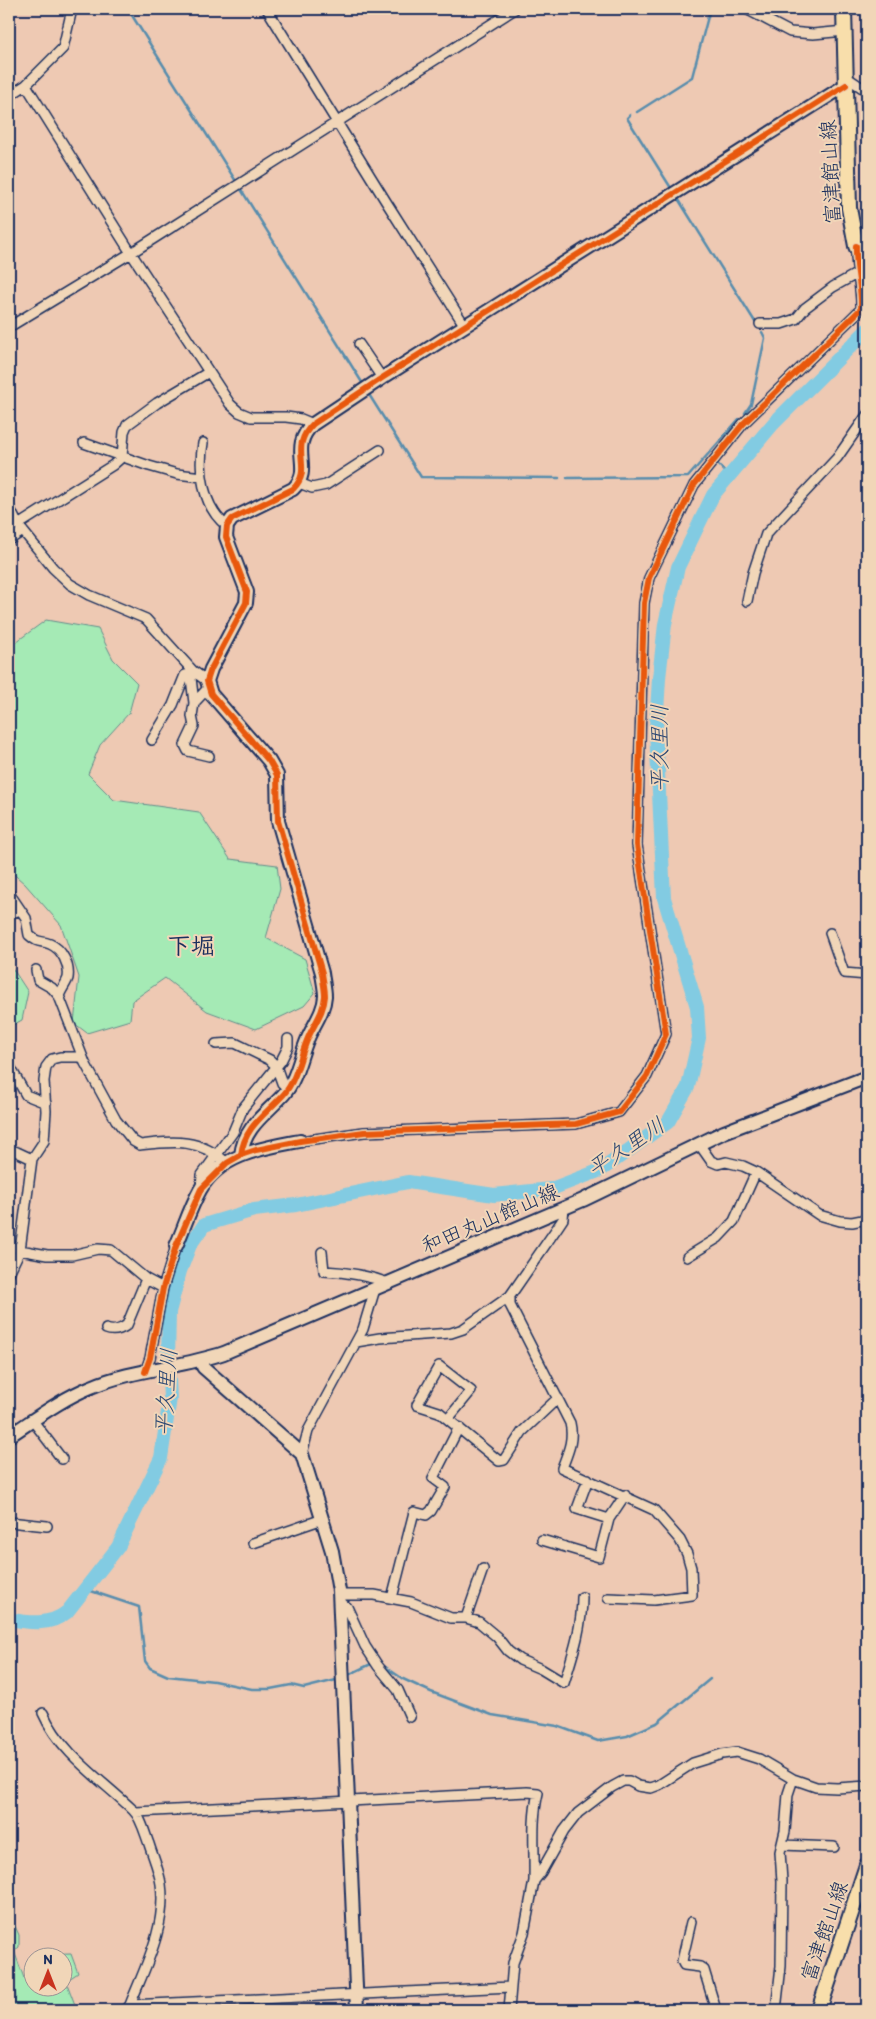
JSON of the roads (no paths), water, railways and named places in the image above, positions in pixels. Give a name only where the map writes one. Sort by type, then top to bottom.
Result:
[{"type":"main road","name":"富津館山線","points":[[844,9],[849,208],[862,272]]},
{"type":"main road","name":"富津館山線","points":[[819,2010],[867,1866]]},
{"type":"street","points":[[9,95],[26,85],[63,48],[72,9]]},
{"type":"street","points":[[267,9],[465,326]]},
{"type":"street","points":[[9,327],[130,253],[515,9]]},
{"type":"street","points":[[746,9],[790,32],[813,34],[845,31]]},
{"type":"street","points":[[194,703],[208,684],[210,669],[246,603],[247,592],[226,537],[227,526],[232,519],[293,489],[299,483],[302,477],[301,441],[305,432],[313,424],[846,81],[867,91]]},
{"type":"street","points":[[26,85],[130,253],[230,404],[240,412],[251,417],[301,419],[313,424]]},
{"type":"street","points":[[36,970],[38,980],[52,988],[58,996],[82,1057],[116,1120],[133,1141],[140,1144],[192,1143],[222,1159],[300,1141],[364,1132],[576,1124],[598,1120],[619,1112],[647,1076],[666,1034],[637,845],[644,603],[650,578],[694,485],[743,424],[861,308],[862,272],[833,287],[805,308],[796,319],[782,324],[760,324]]},
{"type":"street","points":[[359,344],[382,378]]},
{"type":"street","points":[[9,540],[20,528],[113,466],[122,456],[126,425],[157,403],[209,372]]},
{"type":"street","points":[[747,601],[753,573],[766,534],[837,458],[867,415]]},
{"type":"street","points":[[84,443],[177,474],[202,476]]},
{"type":"street","points":[[203,443],[200,461],[202,476],[217,519],[227,526]]},
{"type":"street","points":[[299,483],[312,488],[326,485],[380,450]]},
{"type":"street","points":[[9,507],[20,528],[53,568],[70,584],[89,595],[146,619],[193,671],[208,684],[212,694],[269,761],[277,774],[278,821],[322,973],[325,996],[322,1011],[308,1038],[288,1089],[247,1133],[241,1155]]},
{"type":"street","points":[[152,740],[173,705],[185,675],[189,674],[194,703],[192,716],[194,726],[185,745],[188,751],[209,756]]},
{"type":"street","points":[[9,893],[26,918],[29,935],[40,943],[49,944],[59,950],[65,961],[68,979],[58,996]]},
{"type":"street","points":[[9,914],[20,910]]},
{"type":"street","points":[[830,933],[844,972],[867,974]]},
{"type":"street","points":[[148,1371],[163,1288],[176,1246],[201,1189],[222,1159],[243,1108],[284,1054],[288,1039]]},
{"type":"street","points":[[216,1044],[235,1043],[270,1060],[276,1066],[282,1083],[288,1089]]},
{"type":"street","points":[[9,1273],[20,1250],[32,1159],[44,1141],[46,1067],[52,1059],[82,1057]]},
{"type":"street","points":[[9,1065],[26,1095],[46,1104]]},
{"type":"street","name":"和田丸山館山線","points":[[9,1436],[91,1387],[148,1371],[201,1360],[375,1289],[583,1200],[749,1122],[867,1077]]},
{"type":"street","points":[[699,1144],[711,1161],[718,1164],[726,1162],[756,1172],[819,1215],[840,1221],[852,1222],[867,1218]]},
{"type":"street","points":[[9,1150],[32,1159]]},
{"type":"street","points":[[687,1257],[718,1238],[734,1221],[756,1172]]},
{"type":"street","points":[[356,1342],[380,1338],[451,1333],[463,1329],[510,1296],[558,1228],[563,1219],[564,1207]]},
{"type":"street","points":[[9,1244],[20,1250],[47,1255],[72,1255],[98,1249],[111,1250],[146,1279],[163,1288]]},
{"type":"street","points":[[322,1252],[324,1271],[362,1275],[388,1283]]},
{"type":"street","points":[[106,1329],[111,1331],[120,1330],[127,1325],[146,1279]]},
{"type":"street","points":[[302,1454],[308,1431],[363,1329],[375,1289]]},
{"type":"street","points":[[510,1296],[510,1305],[570,1423],[573,1434],[571,1446],[562,1468],[625,1495],[654,1510],[680,1540],[687,1554],[691,1568],[692,1595],[654,1600],[608,1598]]},
{"type":"street","points":[[201,1360],[203,1368],[302,1454],[332,1551],[339,1598],[346,1800],[357,2010]]},
{"type":"street","points":[[448,1419],[471,1391],[439,1366],[417,1405],[439,1412],[499,1461],[504,1460],[522,1432],[558,1398]]},
{"type":"street","points":[[33,1420],[62,1459]]},
{"type":"street","points":[[392,1598],[414,1512],[426,1515],[431,1511],[445,1487],[433,1478],[459,1427]]},
{"type":"street","points":[[588,1479],[577,1509],[608,1518]]},
{"type":"street","points":[[542,1540],[598,1557],[608,1518],[625,1495]]},
{"type":"street","points":[[253,1543],[323,1519]]},
{"type":"street","points":[[9,1522],[46,1526]]},
{"type":"street","points":[[466,1618],[483,1569]]},
{"type":"street","points":[[339,1598],[374,1595],[392,1598],[411,1602],[451,1618],[466,1618],[479,1622],[497,1637],[508,1651],[520,1660],[541,1668],[564,1683],[579,1635],[582,1619],[582,1598]]},
{"type":"street","points":[[339,1598],[347,1607],[365,1646],[378,1666],[398,1690],[410,1717]]},
{"type":"street","points":[[43,1713],[48,1725],[68,1750],[136,1812],[158,1871],[162,1886],[160,1917],[156,1938],[128,2008],[511,1987]]},
{"type":"street","points":[[534,1881],[564,1831],[578,1813],[623,1781],[651,1788],[659,1785],[692,1763],[722,1754],[737,1752],[759,1759],[793,1779],[816,1787],[867,1786]]},
{"type":"street","points":[[776,2010],[781,1966],[782,1881],[780,1860],[788,1794],[793,1779]]},
{"type":"street","points":[[136,1812],[346,1800],[538,1793],[533,1823],[535,1842],[534,1881],[524,1933],[513,1963],[508,2010]]},
{"type":"street","points":[[782,1846],[834,1847]]},
{"type":"street","points":[[691,1922],[682,1961],[684,1965],[700,1967],[704,1970],[716,2010]]},
{"type":"waterway","points":[[128,9],[363,384]]},
{"type":"waterway","points":[[637,112],[692,77],[710,9]]},
{"type":"waterway","points":[[630,115],[627,118],[671,188]]},
{"type":"waterway","points":[[677,197],[757,325]]},
{"type":"waterway","name":"平久里川","points":[[9,1619],[39,1622],[54,1620],[67,1612],[118,1547],[161,1458],[170,1398],[168,1360],[169,1312],[180,1271],[190,1245],[204,1225],[254,1210],[296,1205],[408,1182],[494,1195],[551,1189],[601,1170],[668,1122],[688,1087],[699,1038],[697,1007],[664,898],[656,729],[665,624],[678,567],[713,495],[773,424],[867,330]]},
{"type":"waterway","points":[[745,413],[751,404],[765,338],[762,332]]},
{"type":"waterway","points":[[368,393],[421,477],[559,478]]},
{"type":"waterway","points":[[567,478],[688,477],[739,419]]},
{"type":"waterway","points":[[716,462],[729,476]]},
{"type":"waterway","points":[[85,1589],[139,1607],[145,1661],[150,1668],[168,1676],[214,1681],[252,1689],[270,1689],[291,1685],[304,1688],[336,1680]]},
{"type":"waterway","points":[[348,1675],[371,1664]]},
{"type":"waterway","points":[[384,1666],[403,1679],[431,1692],[492,1715],[557,1726],[598,1741],[627,1736],[657,1723],[710,1679]]},
{"type":"district","name":"下堀","points":[[191,945]]}]
